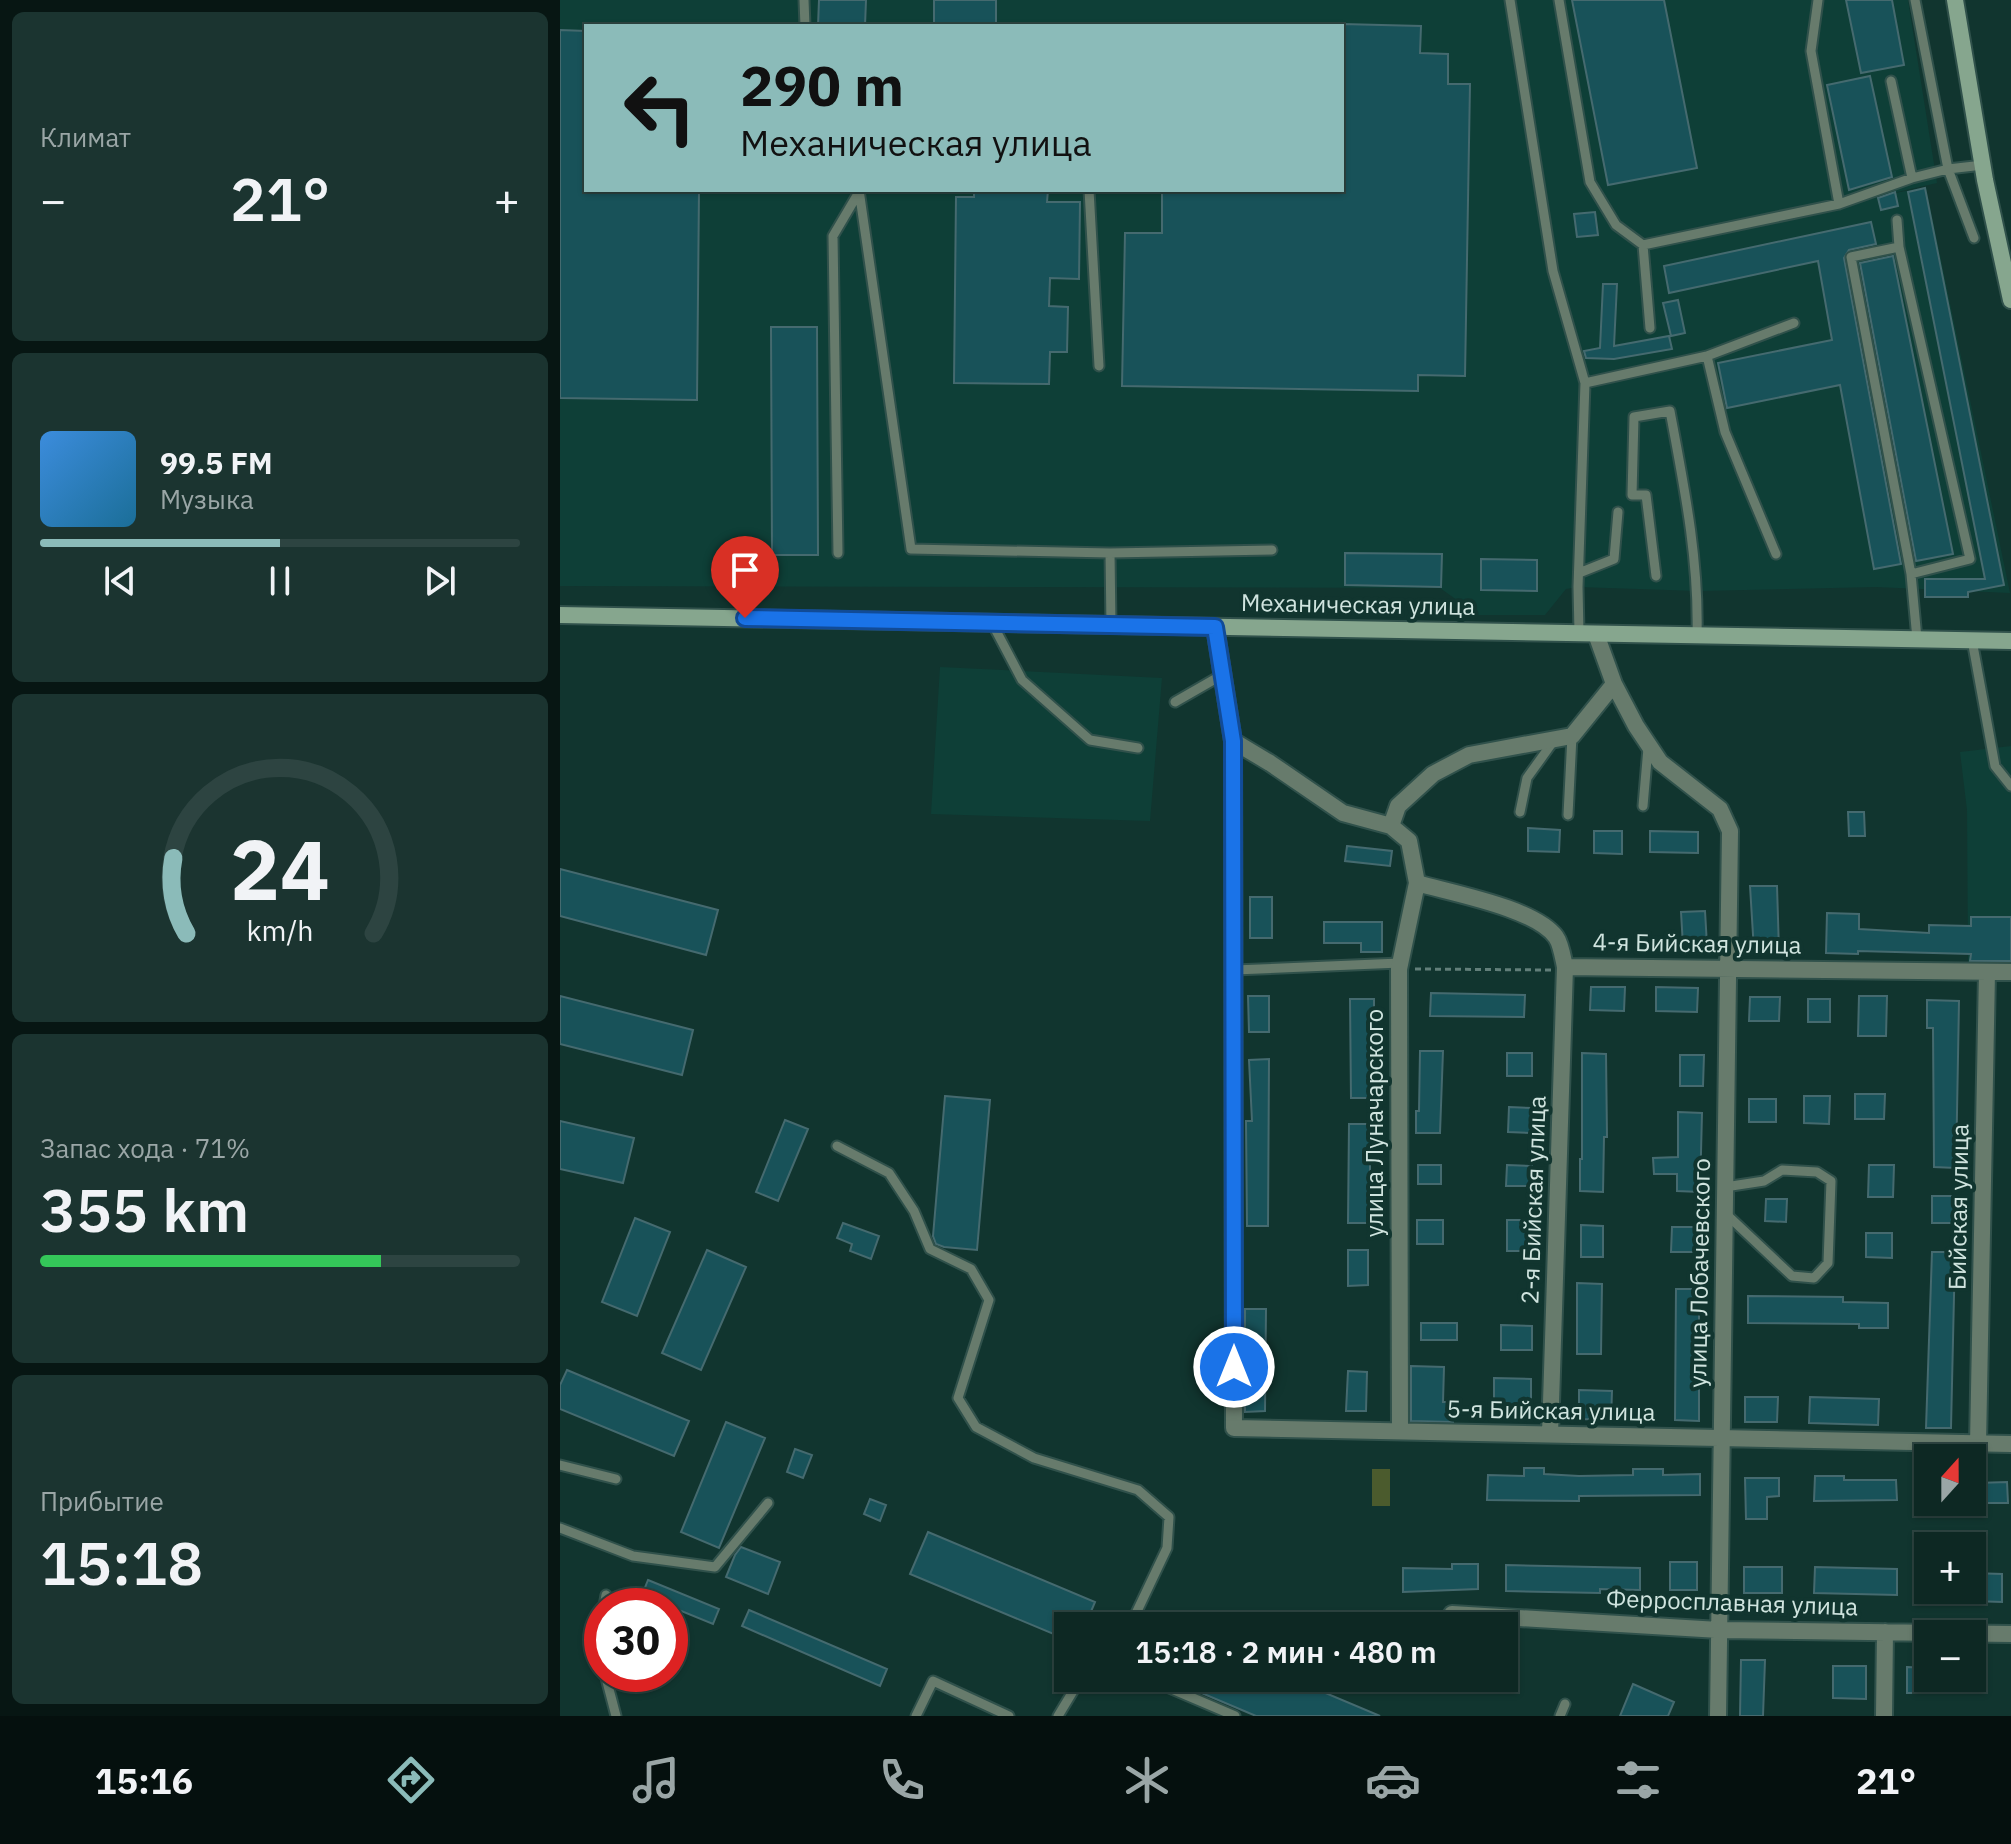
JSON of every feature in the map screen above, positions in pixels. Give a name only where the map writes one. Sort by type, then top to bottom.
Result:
[{"type":"street","points":[[1955,0],[1983,165],[2011,300]]},
{"type":"street","name":"Механическая улица","points":[[560,615],[2011,641]]},
{"type":"street","points":[[1215,627],[1233,741],[1234,970]]},
{"type":"street","points":[[1588,633],[1648,745]]},
{"type":"street","points":[[1233,741],[1343,813],[1391,826],[1398,806],[1433,774],[1469,755],[1564,738],[1614,684]]},
{"type":"street","name":"улица Лобачевского","points":[[1648,745],[1660,762],[1720,809],[1730,831],[1718,1716]]},
{"type":"street","name":"улица Луначарского","points":[[1391,826],[1409,841],[1417,883],[1399,966],[1400,1431]]},
{"type":"street","name":"4-я Бийская улица","points":[[1417,883],[1507,908],[1536,921],[1557,937],[1565,968],[2011,972]]},
{"type":"street","name":"2-я Бийская улица","points":[[1550,1434],[1565,968]]},
{"type":"street","name":"5-я Бийская улица","points":[[1234,970],[1234,1428],[1978,1444]]},
{"type":"street","name":"Бийская улица","points":[[1978,1444],[1987,972]]},
{"type":"street","name":"5-я Бийская улица","points":[[1986,1444],[2011,1444]]},
{"type":"street","name":"Ферросплавная улица","points":[[1518,1618],[1719,1630],[2011,1634]]},
{"type":"street","points":[[1884,1716],[1885,1632]]},
{"type":"lane","points":[[804,0],[805,24]]},
{"type":"lane","points":[[1510,0],[1553,271],[1585,383],[1579,573],[1588,633]]},
{"type":"lane","points":[[1559,0],[1590,182],[1616,225],[1643,245],[1839,204],[1912,178],[1983,165]]},
{"type":"lane","points":[[1818,0],[1811,51],[1839,204]]},
{"type":"lane","points":[[1915,0],[1948,169],[1974,238]]},
{"type":"lane","points":[[1891,81],[1912,178]]},
{"type":"lane","points":[[838,553],[833,236],[858,192]]},
{"type":"lane","points":[[859,192],[911,549],[1110,553],[1272,550]]},
{"type":"lane","points":[[1089,192],[1099,366]]},
{"type":"lane","points":[[1897,220],[1899,247],[1970,559],[1911,574]]},
{"type":"lane","points":[[1643,245],[1650,328]]},
{"type":"lane","points":[[1899,247],[1851,257],[1911,574],[1917,639]]},
{"type":"lane","points":[[1585,383],[1707,356],[1794,323]]},
{"type":"lane","points":[[1707,356],[1725,432],[1776,554]]},
{"type":"lane","points":[[1656,576],[1646,495],[1632,495],[1634,417],[1670,411],[1695,552],[1697,635]]},
{"type":"lane","points":[[1579,573],[1614,559],[1618,512]]},
{"type":"lane","points":[[1110,553],[1111,625]]},
{"type":"lane","points":[[992,623],[1022,680],[1090,740],[1138,748]]},
{"type":"lane","points":[[1972,640],[1995,766],[2011,786]]},
{"type":"lane","points":[[1175,702],[1222,675]]},
{"type":"lane","points":[[1520,812],[1527,778],[1564,738]]},
{"type":"lane","points":[[1564,738],[1568,815]]},
{"type":"lane","points":[[1643,806],[1648,745]]},
{"type":"lane","points":[[1234,970],[1399,966]]},
{"type":"lane","points":[[837,1146],[889,1173],[914,1211],[930,1249],[971,1269],[989,1300],[958,1398],[976,1427],[1034,1458],[1138,1490],[1169,1517],[1167,1548],[1137,1612]]},
{"type":"lane","points":[[1725,1187],[1764,1181],[1782,1170],[1817,1172],[1831,1181],[1828,1263],[1814,1278],[1792,1276],[1725,1213]]},
{"type":"lane","points":[[560,1465],[616,1479]]},
{"type":"lane","points":[[560,1528],[633,1556],[715,1567],[768,1503]]},
{"type":"lane","points":[[916,1716],[933,1681],[1009,1716]]},
{"type":"lane","points":[[610,1692],[616,1716]]},
{"type":"lane","points":[[1058,1716],[1073,1692]]},
{"type":"lane","points":[[1179,1692],[1235,1716]]},
{"type":"lane","points":[[1560,1716],[1565,1704]]},
{"type":"path","points":[[1399,966],[1565,968]]},
{"type":"shaded area","points":[[560,0],[1908,0],[1937,183],[1875,197],[1926,187],[2010,593],[1876,587],[1698,591],[1578,587],[1566,589],[1545,615],[1478,615],[1440,588],[560,586]]},
{"type":"shaded area","points":[[940,667],[1162,678],[1150,821],[931,814]]},
{"type":"shaded area","points":[[2011,746],[2011,962],[1968,962],[1967,810],[1960,752]]},
{"type":"shaded area","points":[[1372,1469],[1390,1469],[1390,1506],[1372,1506]]},
{"type":"building","points":[[819,0],[866,0],[865,24],[818,24]]},
{"type":"building","points":[[934,0],[996,0],[996,24],[934,24]]},
{"type":"building","points":[[1572,0],[1664,0],[1697,168],[1608,185]]},
{"type":"building","points":[[1846,0],[1892,0],[1904,65],[1861,73]]},
{"type":"building","points":[[1344,24],[1421,26],[1420,53],[1448,54],[1448,84],[1470,84],[1465,376],[1418,375],[1418,391],[1122,386],[1125,233],[1162,233],[1162,192],[1344,192]]},
{"type":"building","points":[[560,30],[584,31],[584,192],[699,192],[697,400],[560,398]]},
{"type":"building","points":[[1870,76],[1892,177],[1849,190],[1827,85]]},
{"type":"building","points":[[1925,188],[2004,585],[1968,592],[1968,597],[1925,597],[1925,579],[1985,579],[1908,192]]},
{"type":"building","points":[[974,192],[1048,192],[1047,202],[1080,202],[1079,279],[1050,278],[1049,306],[1068,307],[1067,352],[1050,352],[1049,384],[954,383],[956,197],[974,197]]},
{"type":"building","points":[[1895,192],[1898,206],[1881,210],[1878,198]]},
{"type":"building","points":[[1595,212],[1598,235],[1577,237],[1574,214]]},
{"type":"building","points":[[1871,222],[1876,244],[1849,250],[1844,258],[1901,564],[1874,569],[1840,385],[1727,408],[1718,363],[1832,340],[1818,261],[1669,293],[1664,266]]},
{"type":"building","points":[[1893,256],[1953,554],[1916,561],[1860,263]]},
{"type":"building","points":[[1603,284],[1617,284],[1614,346],[1669,336],[1672,349],[1614,359],[1586,358],[1584,351],[1600,348]]},
{"type":"building","points":[[1678,300],[1685,333],[1671,336],[1663,303]]},
{"type":"building","points":[[771,327],[817,327],[818,555],[772,555]]},
{"type":"building","points":[[1345,553],[1442,554],[1441,587],[1345,585]]},
{"type":"building","points":[[1481,559],[1537,560],[1537,591],[1481,590]]},
{"type":"building","points":[[1848,812],[1864,812],[1865,836],[1849,836]]},
{"type":"building","points":[[1528,828],[1560,830],[1559,852],[1528,851]]},
{"type":"building","points":[[1594,831],[1622,831],[1622,854],[1594,853]]},
{"type":"building","points":[[1650,831],[1698,832],[1698,853],[1650,852]]},
{"type":"building","points":[[1347,846],[1392,851],[1390,866],[1345,861]]},
{"type":"building","points":[[560,869],[718,910],[706,955],[560,916]]},
{"type":"building","points":[[1750,886],[1777,886],[1779,951],[1754,951]]},
{"type":"building","points":[[1250,897],[1272,897],[1272,938],[1250,938]]},
{"type":"building","points":[[1705,911],[1707,945],[1683,946],[1681,912]]},
{"type":"building","points":[[1827,913],[1859,914],[1859,929],[1929,933],[1929,925],[1971,926],[1971,917],[2011,917],[2011,961],[1970,961],[1971,954],[1826,953]]},
{"type":"building","points":[[1324,922],[1382,922],[1382,952],[1361,952],[1361,943],[1324,943]]},
{"type":"building","points":[[1591,987],[1625,987],[1624,1011],[1590,1010]]},
{"type":"building","points":[[1656,987],[1698,988],[1697,1012],[1656,1011]]},
{"type":"building","points":[[1431,993],[1525,995],[1524,1017],[1430,1016]]},
{"type":"building","points":[[560,996],[693,1030],[682,1075],[560,1044]]},
{"type":"building","points":[[1248,996],[1269,996],[1269,1032],[1249,1032]]},
{"type":"building","points":[[1859,996],[1887,996],[1886,1036],[1858,1036]]},
{"type":"building","points":[[1750,997],[1780,997],[1779,1021],[1749,1021]]},
{"type":"building","points":[[1350,999],[1374,999],[1374,1038],[1370,1038],[1371,1098],[1351,1098]]},
{"type":"building","points":[[1808,999],[1830,999],[1830,1022],[1808,1022]]},
{"type":"building","points":[[1927,1000],[1959,1001],[1956,1168],[1934,1167],[1933,1028],[1927,1028]]},
{"type":"building","points":[[1420,1051],[1443,1051],[1440,1133],[1416,1133]]},
{"type":"building","points":[[1507,1053],[1532,1053],[1532,1076],[1507,1076]]},
{"type":"building","points":[[1582,1053],[1606,1054],[1607,1137],[1604,1137],[1603,1192],[1580,1191]]},
{"type":"building","points":[[1680,1055],[1704,1055],[1703,1086],[1680,1086]]},
{"type":"building","points":[[1269,1059],[1268,1226],[1247,1226],[1246,1121],[1252,1121],[1249,1060]]},
{"type":"building","points":[[1855,1094],[1885,1094],[1884,1119],[1855,1119]]},
{"type":"building","points":[[945,1096],[990,1100],[977,1250],[944,1247],[936,1244],[933,1236]]},
{"type":"building","points":[[1804,1096],[1830,1096],[1829,1124],[1804,1123]]},
{"type":"building","points":[[1749,1099],[1776,1099],[1776,1122],[1749,1122]]},
{"type":"building","points":[[1509,1107],[1532,1108],[1531,1133],[1508,1132]]},
{"type":"building","points":[[1678,1112],[1702,1113],[1700,1192],[1677,1191],[1677,1174],[1654,1174],[1653,1158],[1678,1157]]},
{"type":"building","points":[[785,1120],[808,1129],[778,1201],[756,1192]]},
{"type":"building","points":[[560,1121],[634,1138],[623,1183],[560,1169]]},
{"type":"building","points":[[1349,1124],[1370,1124],[1370,1223],[1348,1223]]},
{"type":"building","points":[[1418,1165],[1441,1165],[1441,1184],[1418,1184]]},
{"type":"building","points":[[1507,1165],[1532,1166],[1532,1186],[1506,1186]]},
{"type":"building","points":[[1869,1165],[1894,1165],[1893,1197],[1868,1197]]},
{"type":"building","points":[[1932,1196],[1955,1196],[1955,1223],[1932,1223]]},
{"type":"building","points":[[1766,1199],[1787,1199],[1786,1222],[1765,1221]]},
{"type":"building","points":[[635,1218],[670,1232],[637,1316],[602,1302]]},
{"type":"building","points":[[1417,1220],[1443,1220],[1443,1244],[1417,1244]]},
{"type":"building","points":[[1507,1220],[1531,1220],[1531,1251],[1507,1251]]},
{"type":"building","points":[[843,1223],[879,1236],[871,1259],[850,1251],[852,1244],[837,1238]]},
{"type":"building","points":[[1581,1225],[1603,1226],[1603,1257],[1581,1257]]},
{"type":"building","points":[[1672,1227],[1699,1227],[1699,1252],[1671,1252]]},
{"type":"building","points":[[1866,1233],[1892,1233],[1892,1258],[1866,1257]]},
{"type":"building","points":[[707,1250],[746,1267],[701,1370],[662,1353]]},
{"type":"building","points":[[1348,1250],[1368,1250],[1368,1285],[1348,1286]]},
{"type":"building","points":[[1932,1252],[1955,1252],[1951,1428],[1926,1428]]},
{"type":"building","points":[[1577,1283],[1602,1284],[1601,1354],[1577,1354]]},
{"type":"building","points":[[1676,1289],[1699,1289],[1699,1421],[1675,1420]]},
{"type":"building","points":[[1748,1296],[1843,1297],[1843,1302],[1888,1303],[1888,1328],[1859,1328],[1859,1324],[1748,1323]]},
{"type":"building","points":[[1245,1309],[1266,1309],[1265,1411],[1245,1412]]},
{"type":"building","points":[[1421,1323],[1457,1323],[1457,1340],[1421,1340]]},
{"type":"building","points":[[1501,1325],[1532,1326],[1532,1350],[1501,1350]]},
{"type":"building","points":[[1411,1366],[1444,1367],[1443,1402],[1453,1402],[1453,1422],[1411,1421]]},
{"type":"building","points":[[567,1370],[689,1421],[674,1456],[560,1409],[560,1385]]},
{"type":"building","points":[[1348,1371],[1367,1372],[1366,1411],[1346,1411]]},
{"type":"building","points":[[1494,1378],[1531,1379],[1531,1406],[1494,1406]]},
{"type":"building","points":[[1579,1390],[1612,1391],[1611,1420],[1579,1419]]},
{"type":"building","points":[[1745,1397],[1778,1397],[1777,1422],[1745,1422]]},
{"type":"building","points":[[1810,1397],[1879,1399],[1878,1425],[1809,1423]]},
{"type":"building","points":[[726,1422],[765,1438],[719,1548],[681,1532]]},
{"type":"building","points":[[795,1449],[812,1455],[803,1478],[787,1472]]},
{"type":"building","points":[[1524,1468],[1544,1468],[1544,1474],[1579,1476],[1633,1475],[1633,1469],[1663,1469],[1663,1475],[1700,1474],[1700,1495],[1579,1496],[1579,1501],[1487,1500],[1488,1475],[1524,1476]]},
{"type":"building","points":[[1815,1476],[1844,1476],[1844,1480],[1896,1480],[1897,1500],[1814,1501]]},
{"type":"building","points":[[1745,1478],[1779,1478],[1779,1496],[1767,1497],[1767,1519],[1746,1519]]},
{"type":"building","points":[[2007,1482],[2008,1503],[1986,1503],[1986,1483]]},
{"type":"building","points":[[870,1499],[886,1505],[880,1521],[864,1514]]},
{"type":"building","points":[[928,1532],[1095,1602],[1091,1612],[1054,1612],[1054,1634],[910,1574]]},
{"type":"building","points":[[741,1547],[780,1562],[768,1594],[726,1577]]},
{"type":"building","points":[[1670,1562],[1697,1562],[1697,1590],[1670,1590]]},
{"type":"building","points":[[1452,1564],[1478,1564],[1478,1589],[1403,1592],[1403,1568],[1452,1569]]},
{"type":"building","points":[[1506,1565],[1640,1568],[1640,1590],[1600,1589],[1600,1593],[1506,1591]]},
{"type":"building","points":[[1744,1567],[1782,1567],[1782,1593],[1744,1593]]},
{"type":"building","points":[[1815,1567],[1897,1569],[1897,1595],[1814,1593]]},
{"type":"building","points":[[1986,1573],[2002,1574],[2002,1602],[1986,1601]]},
{"type":"building","points":[[648,1580],[668,1588],[645,1588]]},
{"type":"building","points":[[688,1596],[719,1609],[713,1624],[688,1614]]},
{"type":"building","points":[[749,1610],[887,1669],[880,1686],[742,1626]]},
{"type":"building","points":[[1741,1660],[1765,1660],[1763,1716],[1740,1716]]},
{"type":"building","points":[[1833,1666],[1866,1666],[1866,1699],[1833,1698]]},
{"type":"building","points":[[1907,1667],[1914,1667],[1914,1692],[1940,1692],[1940,1693],[1907,1693]]},
{"type":"building","points":[[1633,1684],[1674,1702],[1668,1716],[1620,1716]]},
{"type":"building","points":[[1199,1692],[1323,1692],[1380,1716],[1256,1716]]},
{"type":"route","points":[[745,618],[1215,627],[1233,741],[1234,1367]]}]
